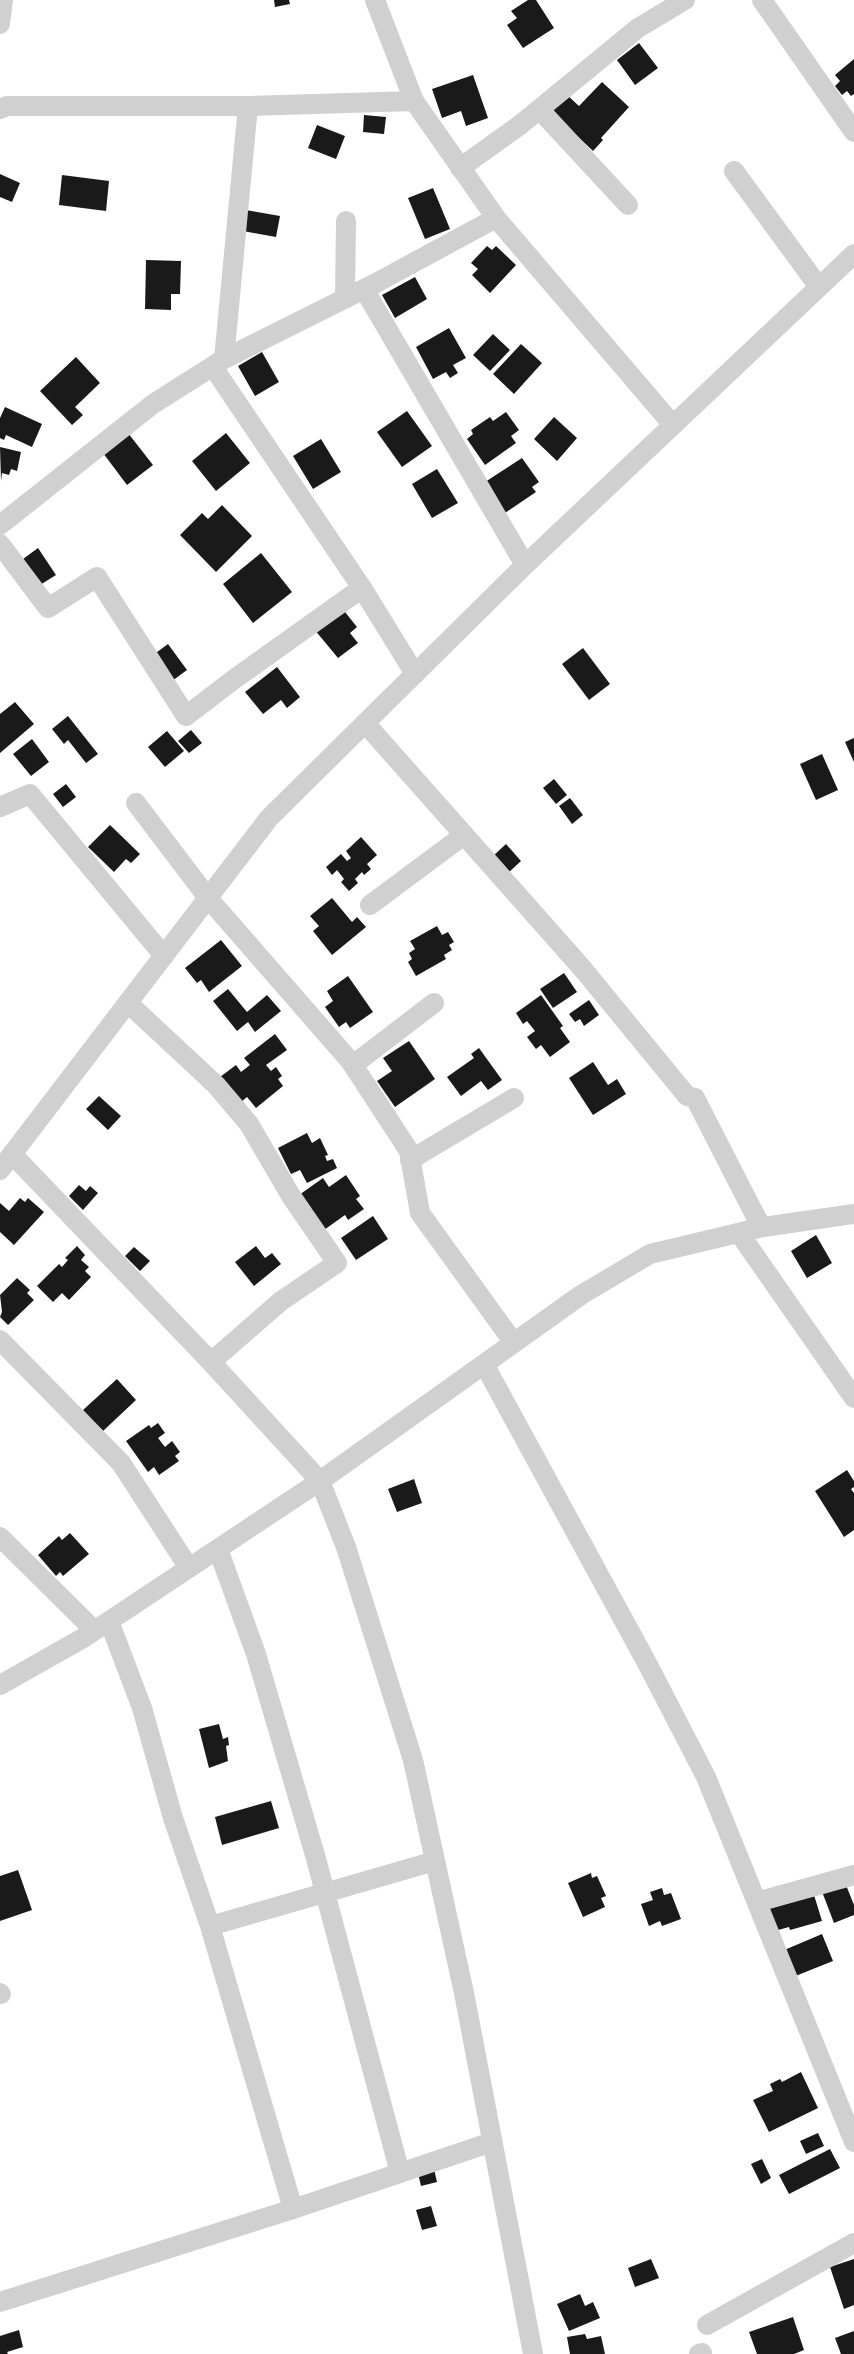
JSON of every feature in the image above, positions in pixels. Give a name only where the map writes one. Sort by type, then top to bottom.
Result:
[{"type":"street","points":[[0,24],[3,0]]},
{"type":"street","points":[[375,0],[414,101],[460,168],[496,218],[673,425]]},
{"type":"street","points":[[460,168],[539,109],[638,28],[685,0]]},
{"type":"street","points":[[762,0],[854,132]]},
{"type":"street","points":[[0,110],[7,106],[248,106],[414,101]]},
{"type":"street","points":[[248,106],[219,363],[415,674]]},
{"type":"street","points":[[539,109],[628,205]]},
{"type":"street","points":[[734,171],[819,287]]},
{"type":"street","points":[[0,525],[153,404],[219,363],[345,299],[496,218]]},
{"type":"street","points":[[345,299],[346,221]]},
{"type":"street","points":[[0,1170],[269,818],[525,565],[854,254]]},
{"type":"street","points":[[364,289],[525,565]]},
{"type":"street","points":[[0,544],[48,608],[97,577],[186,716],[303,629],[362,588]]},
{"type":"street","points":[[365,723],[582,968],[687,1096],[695,1098],[757,1219],[763,1227]]},
{"type":"street","points":[[0,807],[30,794],[164,956]]},
{"type":"street","points":[[136,803],[208,898],[353,1065],[409,1151],[420,1213],[514,1343]]},
{"type":"street","points":[[370,905],[464,835]]},
{"type":"street","points":[[128,1003],[216,1085],[249,1124],[291,1196],[337,1263],[281,1301],[211,1362]]},
{"type":"street","points":[[353,1065],[434,1003]]},
{"type":"street","points":[[410,1160],[514,1098]]},
{"type":"street","points":[[12,1154],[211,1362],[320,1481],[346,1548],[413,1760],[464,1993],[533,2354]]},
{"type":"street","points":[[0,1686],[102,1626],[218,1549],[320,1481],[581,1295],[650,1254],[763,1227],[854,1214]]},
{"type":"street","points":[[739,1232],[854,1398]]},
{"type":"street","points":[[0,1340],[121,1463],[189,1568]]},
{"type":"street","points":[[484,1364],[647,1663],[706,1778],[854,2142]]},
{"type":"street","points":[[0,1537],[102,1626],[142,1708],[173,1818],[210,1926],[293,2209]]},
{"type":"street","points":[[218,1549],[256,1654],[325,1893],[400,2173]]},
{"type":"street","points":[[210,1926],[435,1861]]},
{"type":"street","points":[[757,1902],[854,1875]]},
{"type":"street","points":[[0,2302],[293,2209],[492,2142]]},
{"type":"street","points":[[707,2325],[854,2243]]},
{"type":"building","points":[[274,0],[289,0],[290,4],[275,7]]},
{"type":"building","points":[[528,0],[536,0],[554,28],[523,48],[507,25],[517,18],[511,11]]},
{"type":"building","points":[[639,43],[658,68],[635,85],[617,60]]},
{"type":"building","points":[[854,59],[854,94],[851,96],[847,91],[842,95],[835,86],[840,81],[835,75]]},
{"type":"building","points":[[473,75],[488,118],[466,126],[461,111],[442,118],[432,89]]},
{"type":"building","points":[[602,82],[629,107],[601,138],[603,140],[593,151],[550,110],[565,93],[579,106]]},
{"type":"building","points":[[364,115],[386,117],[384,134],[363,132]]},
{"type":"building","points":[[317,125],[345,136],[336,159],[308,148]]},
{"type":"building","points":[[0,174],[20,183],[12,202],[0,197]]},
{"type":"building","points":[[62,175],[109,181],[106,211],[59,205]]},
{"type":"building","points":[[433,188],[450,229],[425,239],[408,198]]},
{"type":"building","points":[[240,209],[280,216],[276,237],[237,230]]},
{"type":"building","points":[[487,246],[492,250],[496,246],[516,265],[490,293],[472,275],[478,269],[471,263]]},
{"type":"building","points":[[146,260],[181,261],[180,294],[171,294],[171,310],[145,309]]},
{"type":"building","points":[[415,277],[427,299],[395,318],[382,295]]},
{"type":"building","points":[[449,328],[466,358],[453,365],[458,373],[450,378],[446,372],[433,379],[416,347]]},
{"type":"building","points":[[493,334],[510,350],[490,371],[473,355]]},
{"type":"building","points":[[521,344],[542,363],[514,394],[493,374]]},
{"type":"building","points":[[262,352],[279,382],[255,396],[238,366]]},
{"type":"building","points":[[76,357],[100,383],[75,407],[83,415],[72,425],[40,391]]},
{"type":"building","points":[[5,407],[42,424],[32,447],[6,435],[4,440],[0,438],[0,418]]},
{"type":"building","points":[[407,411],[432,446],[402,467],[377,432]]},
{"type":"building","points":[[506,412],[519,430],[511,436],[516,443],[485,465],[467,439],[473,434],[471,430],[490,417],[493,421]]},
{"type":"building","points":[[554,417],[577,438],[557,461],[534,439]]},
{"type":"building","points":[[128,433],[153,465],[127,485],[103,453]]},
{"type":"building","points":[[226,433],[250,463],[216,491],[192,461]]},
{"type":"building","points":[[321,439],[341,472],[313,489],[293,456]]},
{"type":"building","points":[[0,447],[21,452],[17,471],[11,469],[9,475],[2,473],[1,481]]},
{"type":"building","points":[[522,458],[539,482],[532,487],[536,492],[505,513],[485,482]]},
{"type":"building","points":[[437,469],[458,503],[432,518],[412,484]]},
{"type":"building","points":[[222,505],[252,536],[216,572],[180,535],[202,513],[208,519]]},
{"type":"building","points":[[38,548],[56,575],[40,585],[23,559]]},
{"type":"building","points":[[261,553],[292,592],[253,623],[223,584]]},
{"type":"building","points":[[341,607],[357,627],[350,633],[358,643],[338,658],[314,629]]},
{"type":"building","points":[[168,644],[187,670],[172,681],[153,655]]},
{"type":"building","points":[[583,648],[610,684],[589,700],[562,664]]},
{"type":"building","points":[[277,667],[300,697],[287,708],[281,700],[263,714],[245,692]]},
{"type":"building","points":[[15,702],[34,724],[0,753],[0,714]]},
{"type":"building","points":[[68,716],[98,754],[86,763],[68,740],[64,744],[52,729]]},
{"type":"building","points":[[191,730],[202,743],[189,753],[178,741]]},
{"type":"building","points":[[167,731],[184,751],[165,767],[148,747]]},
{"type":"building","points":[[854,738],[854,762],[845,742]]},
{"type":"building","points":[[32,739],[49,762],[31,776],[13,754]]},
{"type":"building","points":[[822,754],[838,790],[816,800],[800,764]]},
{"type":"building","points":[[554,779],[567,795],[556,804],[543,788]]},
{"type":"building","points":[[66,784],[76,797],[63,807],[53,794]]},
{"type":"building","points":[[570,798],[583,815],[572,824],[559,806]]},
{"type":"building","points":[[110,825],[140,854],[131,863],[126,859],[114,872],[88,847]]},
{"type":"building","points":[[361,837],[377,855],[367,864],[371,869],[364,875],[362,872],[355,879],[358,883],[349,891],[341,882],[344,879],[337,870],[332,875],[326,867],[341,854],[347,861],[351,858],[346,851]]},
{"type":"building","points":[[506,844],[521,861],[507,874],[492,857]]},
{"type":"building","points":[[332,898],[352,922],[357,917],[366,927],[332,955],[313,931],[319,926],[310,916]]},
{"type":"building","points":[[437,926],[442,935],[448,932],[454,942],[449,945],[452,950],[444,955],[446,959],[416,976],[408,962],[412,959],[409,953],[415,949],[410,941]]},
{"type":"building","points":[[221,940],[242,966],[209,992],[201,980],[197,983],[185,968]]},
{"type":"building","points":[[564,973],[577,992],[553,1008],[540,989]]},
{"type":"building","points":[[348,976],[373,1012],[350,1028],[346,1022],[339,1027],[325,1007],[333,1001],[327,991]]},
{"type":"building","points":[[228,989],[247,1012],[267,995],[281,1011],[255,1032],[248,1022],[237,1031],[213,1001]]},
{"type":"building","points":[[541,995],[563,1026],[560,1028],[570,1042],[550,1057],[541,1045],[536,1049],[527,1037],[535,1031],[527,1021],[523,1024],[516,1013]]},
{"type":"building","points":[[589,1000],[599,1015],[584,1026],[580,1019],[575,1022],[569,1014]]},
{"type":"building","points":[[275,1034],[287,1050],[266,1065],[271,1071],[276,1067],[282,1076],[278,1079],[283,1086],[256,1108],[247,1097],[240,1103],[220,1077],[236,1065],[241,1072],[250,1065],[244,1058]]},
{"type":"building","points":[[409,1041],[435,1079],[395,1107],[377,1081],[392,1071],[383,1058]]},
{"type":"building","points":[[479,1048],[502,1080],[488,1090],[481,1081],[461,1096],[447,1077],[474,1058],[471,1054]]},
{"type":"building","points":[[593,1062],[608,1085],[617,1079],[626,1094],[593,1115],[569,1078]]},
{"type":"building","points":[[99,1096],[121,1116],[108,1130],[86,1109]]},
{"type":"building","points":[[307,1133],[312,1143],[320,1138],[328,1155],[325,1156],[327,1161],[333,1159],[337,1168],[307,1183],[300,1170],[291,1174],[278,1148]]},
{"type":"building","points":[[346,1175],[360,1196],[356,1199],[364,1209],[348,1220],[345,1215],[324,1230],[299,1195],[323,1178],[329,1187]]},
{"type":"building","points":[[79,1185],[86,1191],[90,1186],[98,1193],[83,1210],[69,1196]]},
{"type":"building","points":[[20,1198],[25,1202],[28,1198],[44,1212],[14,1245],[0,1232],[0,1203],[9,1211]]},
{"type":"building","points":[[373,1216],[388,1239],[356,1260],[341,1238]]},
{"type":"building","points":[[816,1235],[832,1263],[807,1278],[791,1251]]},
{"type":"building","points":[[77,1246],[85,1255],[81,1260],[89,1267],[85,1271],[91,1277],[69,1300],[62,1293],[53,1302],[37,1286],[59,1264],[62,1267],[68,1260],[65,1258]]},
{"type":"building","points":[[256,1246],[265,1258],[272,1253],[281,1264],[254,1286],[235,1262]]},
{"type":"building","points":[[134,1247],[150,1261],[140,1271],[125,1256]]},
{"type":"building","points":[[17,1278],[30,1290],[27,1293],[34,1300],[8,1325],[0,1317],[2,1312],[0,1295]]},
{"type":"building","points":[[117,1379],[136,1400],[103,1431],[83,1410]]},
{"type":"building","points":[[158,1423],[165,1433],[158,1438],[165,1447],[172,1441],[180,1452],[175,1456],[179,1461],[159,1475],[154,1467],[148,1472],[126,1441],[149,1425],[151,1428]]},
{"type":"building","points":[[847,1470],[854,1481],[854,1487],[851,1489],[854,1493],[854,1530],[844,1537],[815,1491]]},
{"type":"building","points":[[414,1479],[422,1503],[397,1512],[388,1489]]},
{"type":"building","points":[[70,1533],[89,1554],[63,1576],[60,1572],[56,1576],[38,1555],[59,1536],[62,1540]]},
{"type":"building","points":[[219,1724],[223,1739],[228,1737],[229,1745],[226,1746],[228,1761],[209,1768],[199,1729]]},
{"type":"building","points":[[271,1801],[279,1828],[222,1845],[215,1817]]},
{"type":"building","points":[[18,1870],[32,1910],[0,1921],[0,1876]]},
{"type":"building","points":[[591,1873],[592,1878],[597,1876],[606,1896],[601,1898],[605,1907],[583,1917],[568,1883]]},
{"type":"building","points":[[844,1880],[854,1905],[854,1915],[834,1923],[821,1889]]},
{"type":"building","points":[[662,1888],[664,1895],[671,1893],[681,1919],[662,1926],[660,1921],[649,1926],[641,1904],[653,1900],[650,1892]]},
{"type":"building","points":[[814,1895],[822,1921],[790,1930],[789,1927],[771,1932],[764,1907]]},
{"type":"building","points":[[822,1934],[833,1961],[793,1977],[782,1951]]},
{"type":"building","points":[[801,2072],[818,2108],[769,2132],[753,2100],[773,2091],[770,2084],[780,2079],[782,2082]]},
{"type":"building","points":[[818,2133],[824,2146],[806,2154],[800,2141]]},
{"type":"building","points":[[830,2149],[840,2168],[789,2194],[779,2175]]},
{"type":"building","points":[[762,2159],[771,2178],[761,2184],[751,2164]]},
{"type":"building","points":[[434,2169],[437,2182],[421,2186],[418,2173]]},
{"type":"building","points":[[431,2206],[437,2226],[422,2230],[416,2210]]},
{"type":"building","points":[[651,2259],[659,2278],[635,2287],[628,2268]]},
{"type":"building","points":[[854,2259],[854,2305],[844,2309],[830,2267]]},
{"type":"building","points":[[580,2294],[585,2306],[593,2302],[600,2318],[569,2331],[557,2304]]},
{"type":"building","points":[[793,2317],[804,2350],[794,2354],[757,2354],[749,2332]]},
{"type":"building","points":[[19,2330],[23,2347],[7,2352],[8,2354],[0,2354],[0,2336]]},
{"type":"building","points":[[854,2331],[854,2354],[841,2354],[835,2338]]},
{"type":"building","points":[[585,2334],[587,2339],[601,2336],[605,2354],[570,2354],[567,2337]]}]
